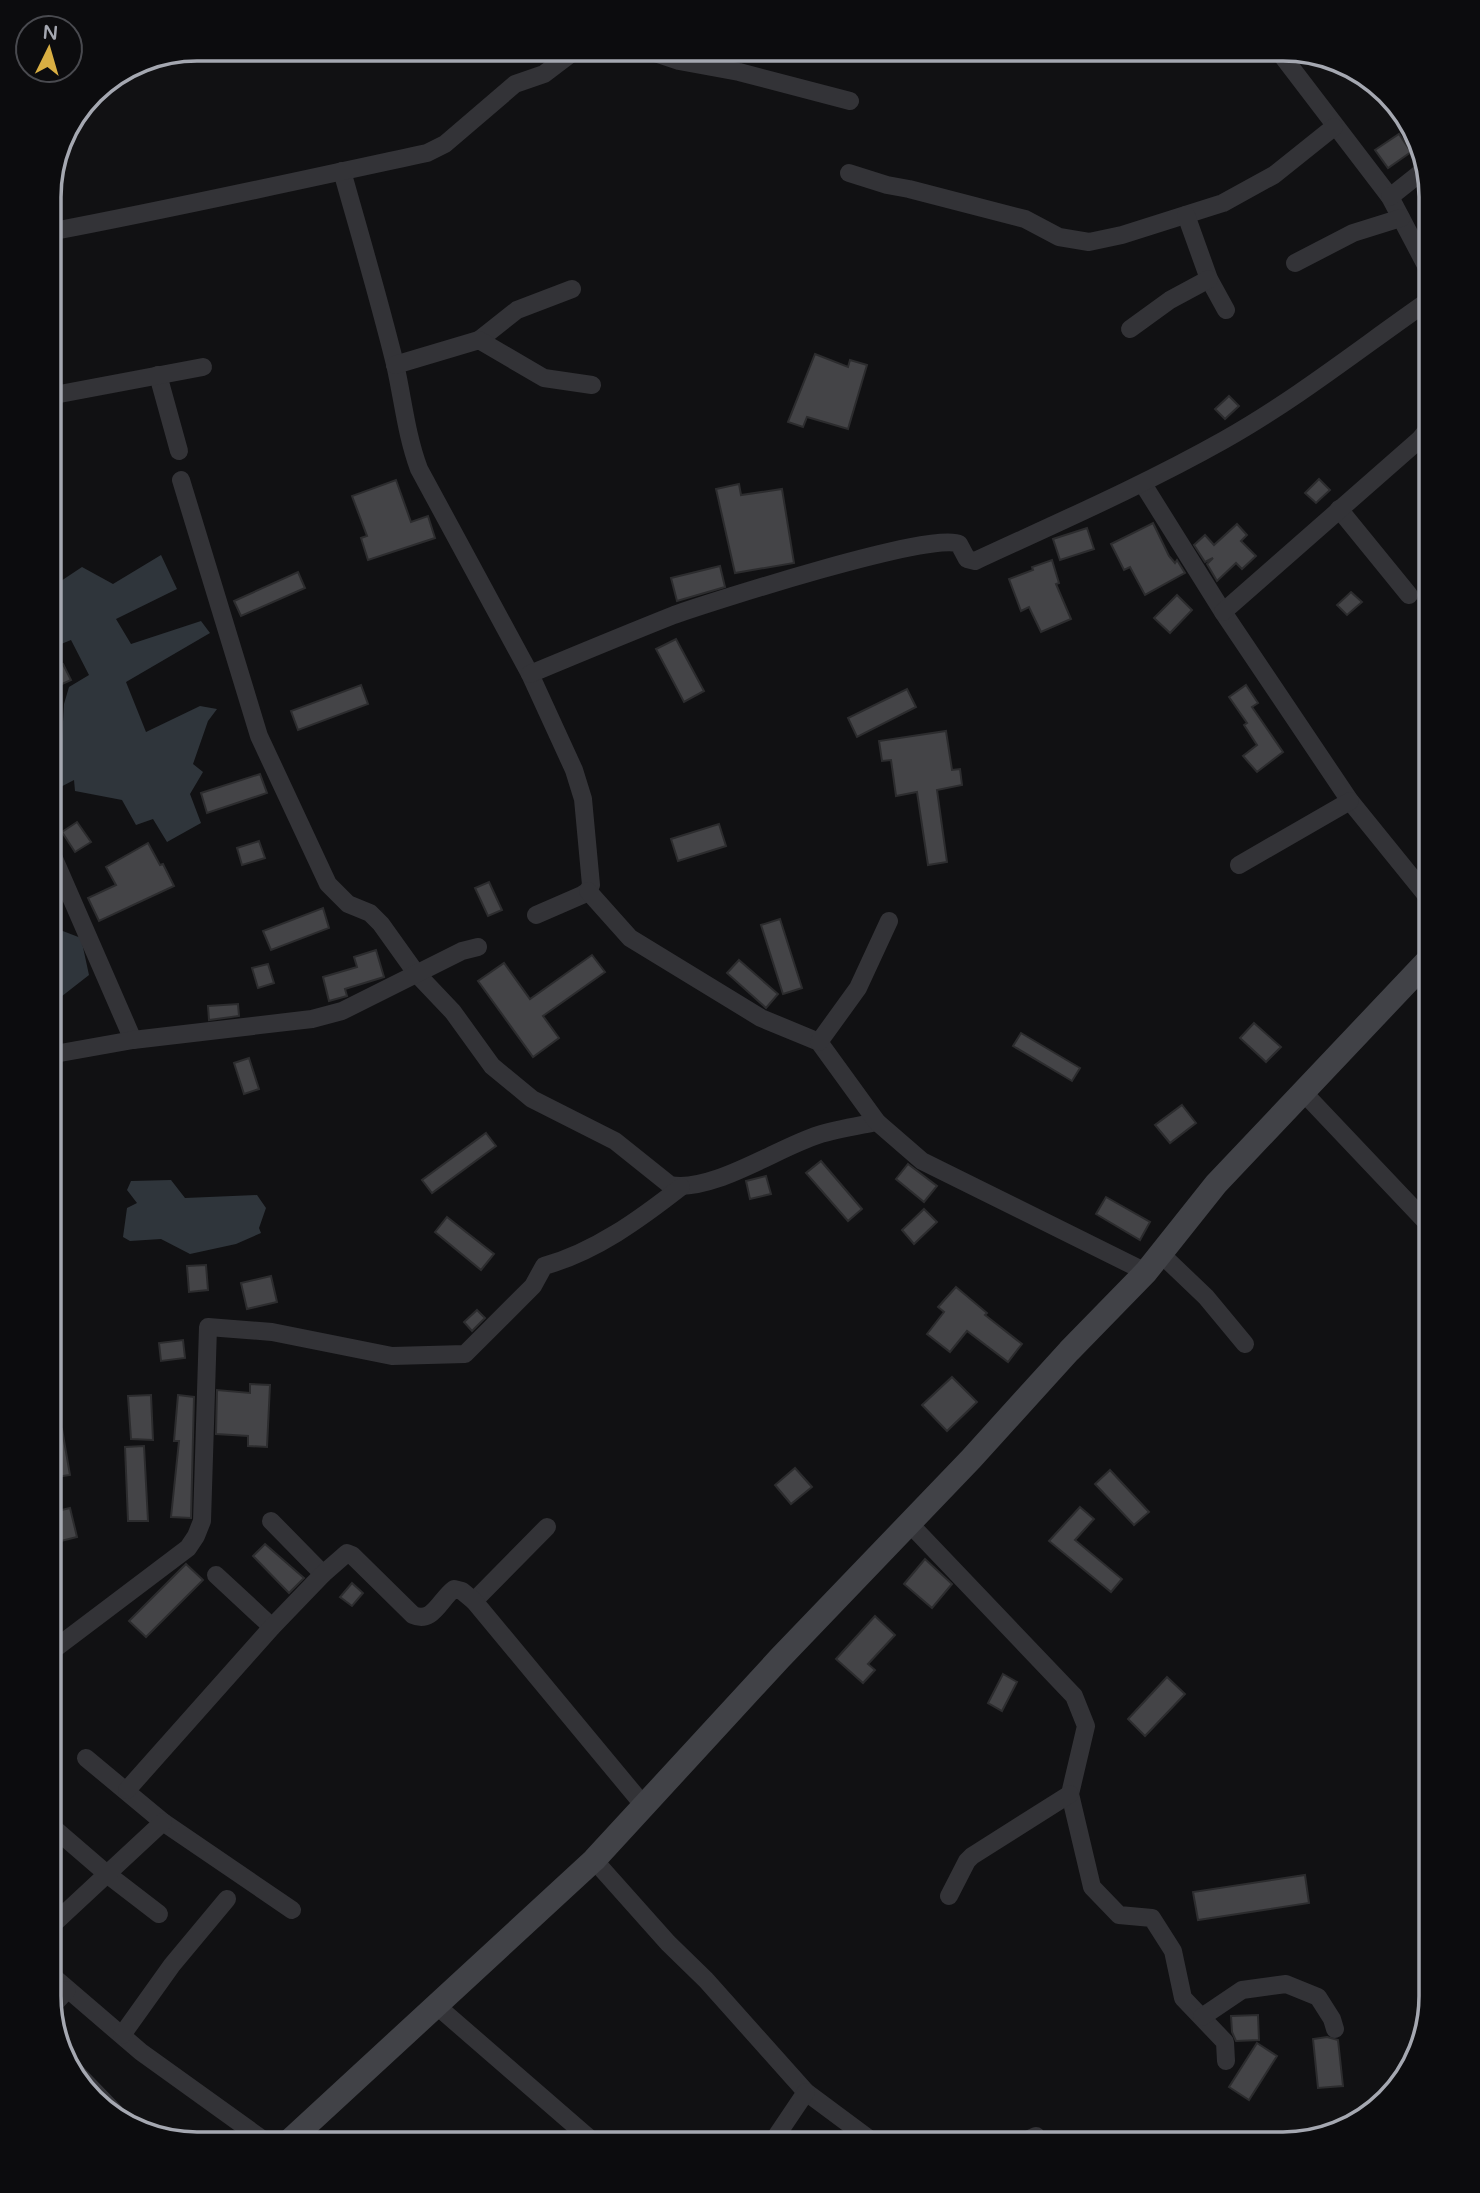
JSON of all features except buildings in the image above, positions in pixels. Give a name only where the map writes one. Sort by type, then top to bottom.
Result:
[{"type":"street","points":[[62,230],[191,205],[427,153],[445,144],[509,89],[524,80],[544,74],[560,62]]},
{"type":"street","points":[[684,62],[739,72],[850,101]]},
{"type":"street","points":[[1286,62],[1390,197],[1419,252]]},
{"type":"street","points":[[849,173],[1025,219],[1059,237],[1089,242],[1223,203],[1274,176],[1334,127]]},
{"type":"street","points":[[342,171],[395,365],[407,432],[419,468],[530,674],[574,770],[583,799],[591,885],[588,891],[536,915]]},
{"type":"street","points":[[1390,197],[1417,175]]},
{"type":"street","points":[[1186,215],[1209,279],[1226,310]]},
{"type":"street","points":[[1295,263],[1353,233],[1401,218]]},
{"type":"street","points":[[1130,329],[1170,300],[1209,279]]},
{"type":"street","points":[[395,365],[479,340],[517,310],[572,289]]},
{"type":"street","points":[[530,674],[676,615],[821,569],[948,541],[959,544],[967,559],[975,561],[1143,484],[1227,439],[1291,398],[1419,307]]},
{"type":"street","points":[[479,340],[544,378],[592,384]]},
{"type":"street","points":[[62,394],[203,367]]},
{"type":"street","points":[[158,375],[179,451]]},
{"type":"street","points":[[1223,612],[1419,437]]},
{"type":"street","points":[[181,480],[259,736],[323,872],[338,896],[348,904],[370,913],[381,923],[416,973],[453,1012],[492,1066],[532,1098],[615,1141],[670,1185],[681,1187],[696,1185],[748,1166],[818,1135],[877,1122]]},
{"type":"street","points":[[1143,484],[1223,612],[1350,801],[1419,886]]},
{"type":"street","points":[[1339,509],[1409,595]]},
{"type":"street","points":[[1239,865],[1350,801]]},
{"type":"street","points":[[62,876],[133,1040]]},
{"type":"street","points":[[588,891],[630,938],[761,1018],[819,1042],[877,1122],[922,1161],[1154,1263],[1206,1297],[1245,1344]]},
{"type":"street","points":[[819,1042],[858,988],[889,921]]},
{"type":"street","points":[[62,1053],[133,1040],[312,1019],[365,1002],[416,973],[462,951],[478,947]]},
{"type":"street","points":[[300,2131],[594,1860],[780,1658],[1154,1263],[1216,1184],[1419,970]]},
{"type":"street","points":[[1303,1092],[1419,1214]]},
{"type":"street","points":[[61,1644],[188,1548],[196,1536],[202,1521],[208,1327],[272,1332],[392,1356],[465,1354],[533,1286],[544,1266],[589,1250],[653,1209],[681,1187]]},
{"type":"street","points":[[271,1521],[323,1574]]},
{"type":"street","points":[[909,1523],[1074,1696],[1086,1726],[1070,1794],[1092,1886],[1119,1915],[1152,1918],[1173,1951],[1183,1998],[1225,2042],[1226,2061]]},
{"type":"street","points":[[474,1601],[547,1527]]},
{"type":"street","points":[[127,1790],[272,1627],[323,1574],[345,1554],[351,1554],[413,1615],[420,1618],[429,1616],[454,1589],[462,1591],[474,1601],[645,1807]]},
{"type":"street","points":[[216,1575],[272,1627]]},
{"type":"street","points":[[86,1758],[163,1822],[292,1910]]},
{"type":"street","points":[[949,1896],[972,1856],[1070,1794]]},
{"type":"street","points":[[61,1917],[163,1822]]},
{"type":"street","points":[[61,1834],[159,1914]]},
{"type":"street","points":[[594,1860],[806,2092],[859,2132]]},
{"type":"street","points":[[122,2035],[172,1965],[227,1899]]},
{"type":"street","points":[[61,1984],[141,2052],[251,2131]]},
{"type":"street","points":[[1202,2017],[1242,1990],[1286,1984],[1318,1997],[1335,2029]]},
{"type":"street","points":[[61,1996],[67,1990]]},
{"type":"street","points":[[437,2006],[581,2131]]},
{"type":"street","points":[[779,2132],[806,2092]]},
{"type":"shaded area","points":[[161,555],[177,589],[116,619],[131,644],[201,621],[210,633],[126,682],[146,732],[200,706],[217,709],[208,721],[193,764],[203,772],[190,794],[201,823],[167,842],[153,819],[136,825],[122,800],[75,791],[74,780],[62,786],[64,704],[69,687],[89,675],[71,640],[62,644],[62,580],[82,567],[113,584]]},
{"type":"shaded area","points":[[62,931],[81,938],[89,975],[62,996]]},
{"type":"shaded area","points":[[171,1180],[185,1198],[257,1195],[266,1208],[259,1228],[261,1233],[236,1244],[190,1254],[161,1239],[130,1241],[123,1237],[127,1208],[137,1203],[127,1190],[131,1181]]}]
